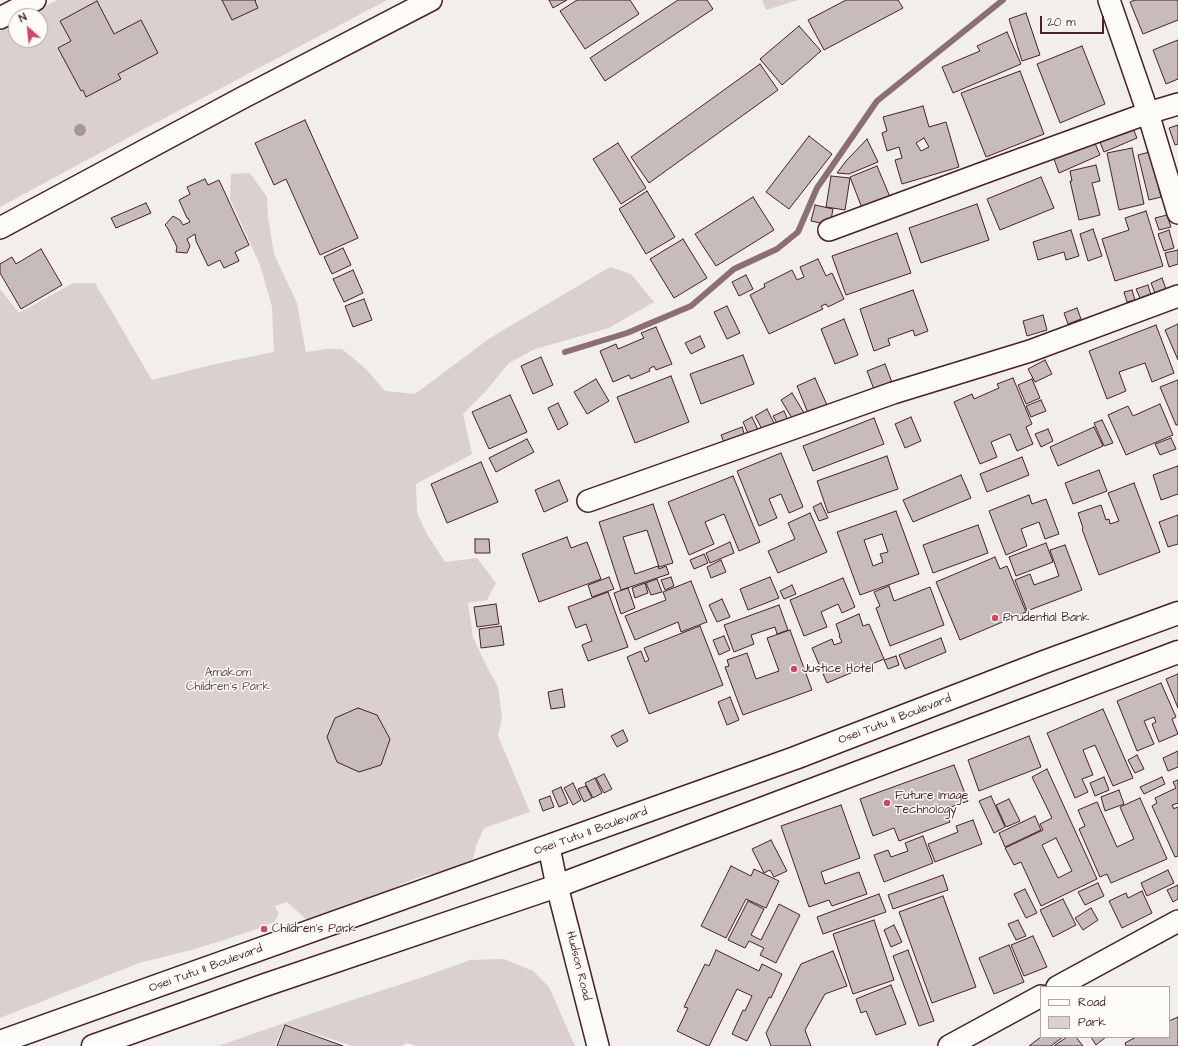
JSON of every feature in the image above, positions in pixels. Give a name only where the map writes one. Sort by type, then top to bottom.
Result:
[{"type":"main road","name":"Osei Tutu II Boulevard","points":[[0,1042],[795,758],[1044,662],[1178,613]]},
{"type":"main road","points":[[93,1046],[265,985],[557,886],[1178,652]]},
{"type":"street","points":[[0,18],[34,0]]},
{"type":"street","points":[[0,228],[242,98],[431,0]]},
{"type":"street","points":[[1109,0],[1148,113],[1178,213]]},
{"type":"street","points":[[828,230],[1148,113],[1178,104]]},
{"type":"street","points":[[588,501],[893,393],[1030,351],[1178,296]]},
{"type":"street","name":"Hudson Road","points":[[549,847],[557,886],[598,1046]]},
{"type":"street","points":[[1059,986],[1178,921]]},
{"type":"street","points":[[949,1046],[1040,997]]},
{"type":"green space","points":[[57,0],[387,0],[0,207],[0,31],[8,26],[8,48],[48,48],[48,8],[42,8]]},
{"type":"green space","points":[[762,0],[798,0],[766,10]]},
{"type":"green space","name":"Amakom Children's Park","points":[[250,173],[267,197],[268,217],[274,254],[297,303],[306,352],[326,349],[342,349],[366,369],[385,391],[415,394],[490,338],[610,267],[631,274],[654,302],[609,328],[535,349],[509,363],[485,392],[463,414],[472,454],[416,484],[417,513],[427,534],[445,562],[477,558],[496,583],[487,600],[468,603],[473,637],[498,687],[502,717],[498,736],[530,812],[484,828],[476,846],[473,859],[447,871],[425,875],[401,884],[382,899],[336,913],[306,919],[287,902],[275,906],[279,914],[274,922],[252,931],[195,949],[139,963],[0,1018],[0,289],[19,313],[73,283],[95,283],[152,380],[211,365],[274,352],[272,307],[260,265],[230,198],[231,174]]},
{"type":"green space","points":[[504,959],[533,971],[549,987],[575,1046],[418,1046],[407,1043],[401,1046],[353,1046],[284,1024],[275,1046],[218,1046],[470,960]]},
{"type":"building","points":[[222,0],[256,0],[255,1],[258,8],[232,20]]},
{"type":"building","points":[[549,0],[567,0],[553,8]]},
{"type":"building","points":[[577,0],[630,0],[639,14],[585,49],[560,11]]},
{"type":"building","points":[[678,0],[707,0],[713,9],[605,81],[590,58]]},
{"type":"building","points":[[846,0],[898,0],[903,8],[824,50],[808,20]]},
{"type":"building","points":[[1135,0],[1178,0],[1178,20],[1143,34],[1130,2]]},
{"type":"building","points":[[97,1],[114,34],[141,20],[158,53],[118,74],[121,79],[86,97],[83,90],[81,91],[58,48],[71,41],[60,21]]},
{"type":"building","points":[[1026,13],[1040,55],[1022,61],[1009,19]]},
{"type":"building","points":[[799,26],[821,51],[782,85],[760,59]]},
{"type":"building","points":[[1007,32],[1021,64],[953,93],[942,67],[980,51],[977,46]]},
{"type":"building","points":[[1178,40],[1178,79],[1166,84],[1153,50]]},
{"type":"building","points":[[1082,46],[1105,104],[1060,123],[1037,64]]},
{"type":"building","points":[[760,64],[778,90],[649,183],[631,157]]},
{"type":"building","points":[[1020,71],[1044,134],[986,157],[961,93]]},
{"type":"building","points":[[923,106],[929,127],[946,122],[959,167],[902,184],[895,160],[902,158],[899,147],[887,151],[882,133],[887,131],[883,117]],"holes":[[[924,138],[929,147],[921,151],[916,143]]]},
{"type":"building","points":[[305,120],[358,238],[320,255],[286,179],[274,185],[255,143]]},
{"type":"building","points":[[1178,125],[1178,144],[1175,145],[1169,128]]},
{"type":"building","points":[[1132,126],[1137,138],[1104,152],[1099,140]]},
{"type":"building","points":[[809,136],[832,154],[789,209],[766,192]]},
{"type":"building","points":[[867,139],[878,162],[849,174],[837,173],[846,161]]},
{"type":"building","points":[[1094,141],[1100,155],[1059,173],[1054,159]]},
{"type":"building","points":[[618,143],[646,188],[621,204],[593,159]]},
{"type":"building","points":[[1132,148],[1144,204],[1119,210],[1107,153]]},
{"type":"building","points":[[1150,152],[1161,197],[1149,200],[1138,155]]},
{"type":"building","points":[[1096,165],[1100,181],[1092,183],[1100,215],[1079,220],[1070,181],[1072,181],[1070,171]]},
{"type":"building","points":[[877,166],[890,197],[862,208],[850,177]]},
{"type":"building","points":[[831,176],[850,178],[845,210],[826,207]]},
{"type":"building","points":[[1041,177],[1054,208],[1000,230],[987,199]]},
{"type":"building","points":[[205,179],[208,185],[219,180],[249,245],[235,252],[239,261],[224,268],[220,260],[208,266],[196,241],[195,234],[187,239],[190,246],[187,253],[176,252],[177,247],[165,225],[173,216],[180,220],[183,225],[190,222],[179,200],[190,194],[187,187]]},
{"type":"building","points":[[647,191],[675,237],[646,254],[619,209]]},
{"type":"building","points":[[753,197],[774,230],[716,266],[695,234]]},
{"type":"building","points":[[146,203],[151,213],[116,228],[111,218]]},
{"type":"building","points":[[977,204],[989,240],[921,263],[909,228]]},
{"type":"building","points":[[815,205],[833,209],[830,225],[811,221]]},
{"type":"building","points":[[1146,211],[1163,266],[1115,281],[1102,239],[1129,230],[1125,218]]},
{"type":"building","points":[[1167,215],[1171,227],[1159,230],[1155,218]]},
{"type":"building","points":[[1093,229],[1102,256],[1088,261],[1080,234]]},
{"type":"building","points":[[1071,230],[1079,256],[1066,260],[1064,252],[1038,260],[1033,242]]},
{"type":"building","points":[[1169,230],[1174,248],[1164,251],[1158,234]]},
{"type":"building","points":[[897,233],[911,273],[846,295],[832,256]]},
{"type":"building","points":[[683,239],[707,278],[674,298],[650,259]]},
{"type":"building","points":[[343,248],[351,265],[332,274],[324,257]]},
{"type":"building","points":[[41,249],[62,285],[21,309],[0,273],[0,264],[12,257],[16,264]]},
{"type":"building","points":[[1178,250],[1178,264],[1169,267],[1165,253]]},
{"type":"building","points":[[818,259],[826,276],[832,273],[844,299],[828,307],[826,304],[821,306],[823,309],[769,334],[750,295],[765,287],[764,284],[792,270],[797,280],[804,277],[800,267]]},
{"type":"building","points":[[353,270],[363,293],[344,302],[333,279]]},
{"type":"building","points":[[746,275],[753,289],[739,296],[732,282]]},
{"type":"building","points":[[1162,278],[1166,289],[1155,293],[1151,283]]},
{"type":"building","points":[[1148,285],[1151,295],[1140,298],[1136,289]]},
{"type":"building","points":[[913,290],[928,331],[915,336],[913,330],[888,339],[890,345],[874,351],[860,309]]},
{"type":"building","points":[[1132,290],[1135,300],[1127,302],[1124,292]]},
{"type":"building","points":[[364,299],[372,320],[353,327],[345,306]]},
{"type":"building","points":[[727,306],[740,333],[727,339],[714,312]]},
{"type":"building","points":[[1077,308],[1081,319],[1068,324],[1064,313]]},
{"type":"building","points":[[1043,315],[1047,330],[1027,336],[1023,321]]},
{"type":"building","points":[[844,319],[858,355],[835,364],[821,329]]},
{"type":"building","points":[[1178,324],[1178,360],[1165,330]]},
{"type":"building","points":[[1156,325],[1174,373],[1152,382],[1145,363],[1119,372],[1126,391],[1107,399],[1089,351]]},
{"type":"building","points":[[656,327],[672,364],[656,370],[654,366],[649,369],[650,371],[631,379],[629,375],[613,382],[600,351],[616,344],[618,349],[644,338],[641,333]]},
{"type":"building","points":[[700,336],[705,347],[691,354],[685,343]]},
{"type":"building","points":[[743,355],[754,384],[701,404],[690,374]]},
{"type":"building","points":[[541,357],[553,385],[533,394],[521,366]]},
{"type":"building","points":[[1045,360],[1052,374],[1035,382],[1028,369]]},
{"type":"building","points":[[885,364],[893,385],[875,392],[867,371]]},
{"type":"building","points":[[671,376],[689,422],[635,443],[617,397]]},
{"type":"building","points":[[815,378],[827,405],[808,413],[797,386]]},
{"type":"building","points":[[1013,378],[1032,424],[1026,427],[1033,444],[1017,451],[1010,434],[991,442],[997,457],[980,464],[954,402],[972,394],[974,399],[999,388],[997,384]]},
{"type":"building","points":[[596,379],[609,401],[587,414],[574,392]]},
{"type":"building","points":[[1032,379],[1040,398],[1026,404],[1018,385]]},
{"type":"building","points":[[1178,380],[1178,425],[1176,425],[1160,387]]},
{"type":"building","points":[[792,393],[806,416],[795,423],[781,400]]},
{"type":"building","points":[[510,395],[527,432],[489,449],[472,412]]},
{"type":"building","points":[[1041,400],[1046,411],[1031,417],[1026,406]]},
{"type":"building","points":[[558,403],[568,424],[558,430],[548,408]]},
{"type":"building","points":[[1160,404],[1173,435],[1126,455],[1108,415],[1128,406],[1133,416]]},
{"type":"building","points":[[767,409],[775,425],[763,431],[755,416]]},
{"type":"building","points":[[784,411],[788,420],[778,425],[773,416]]},
{"type":"building","points":[[752,417],[760,434],[750,438],[743,422]]},
{"type":"building","points":[[911,417],[921,441],[905,448],[895,424]]},
{"type":"building","points":[[874,418],[884,444],[813,471],[803,446]]},
{"type":"building","points":[[1102,420],[1113,443],[1104,446],[1094,423]]},
{"type":"building","points":[[742,427],[746,439],[726,447],[721,435]]},
{"type":"building","points":[[1094,427],[1103,446],[1058,466],[1050,447]]},
{"type":"building","points":[[1048,429],[1053,441],[1041,447],[1035,434]]},
{"type":"building","points":[[1171,438],[1176,449],[1160,455],[1155,444]]},
{"type":"building","points":[[527,439],[534,452],[496,472],[489,458]]},
{"type":"building","points":[[781,453],[803,507],[789,513],[781,494],[769,499],[777,518],[759,526],[737,471]]},
{"type":"building","points":[[887,456],[898,489],[828,513],[817,481]]},
{"type":"building","points":[[1022,457],[1029,475],[987,492],[980,474]]},
{"type":"building","points":[[481,462],[498,502],[447,523],[431,484]]},
{"type":"building","points":[[1178,466],[1178,494],[1161,500],[1153,475]]},
{"type":"building","points":[[1099,470],[1107,491],[1073,504],[1065,483]]},
{"type":"building","points":[[961,475],[971,498],[913,522],[903,500]]},
{"type":"building","points":[[733,476],[760,542],[739,551],[724,514],[705,522],[714,544],[689,555],[668,502]]},
{"type":"building","points":[[559,480],[568,501],[544,512],[535,490]]},
{"type":"building","points":[[1134,483],[1160,552],[1099,575],[1082,529],[1083,528],[1078,513],[1101,505],[1106,520],[1109,519],[1110,524],[1119,521],[1108,493]]},
{"type":"building","points":[[1029,495],[1032,504],[1046,499],[1059,534],[1045,539],[1039,522],[1021,529],[1027,546],[1006,555],[989,511]]},
{"type":"building","points":[[821,503],[828,518],[819,521],[813,507]]},
{"type":"building","points":[[653,504],[673,563],[659,567],[647,530],[623,537],[635,574],[658,566],[659,569],[666,566],[669,574],[621,590],[599,522]]},
{"type":"building","points":[[896,511],[919,574],[860,595],[837,532]],"holes":[[[882,534],[888,552],[880,554],[883,562],[873,566],[864,540]]]},
{"type":"building","points":[[810,513],[827,552],[778,573],[768,551],[795,539],[788,523]]},
{"type":"building","points":[[1178,515],[1178,544],[1168,547],[1159,522]]},
{"type":"building","points":[[978,525],[988,553],[933,573],[923,545]]},
{"type":"building","points":[[567,537],[571,548],[587,542],[601,579],[539,602],[522,554]]},
{"type":"building","points":[[475,539],[489,539],[490,553],[475,553]]},
{"type":"building","points":[[730,542],[734,553],[710,563],[706,553]]},
{"type":"building","points":[[1046,543],[1053,562],[1016,576],[1009,557]]},
{"type":"building","points":[[1065,545],[1082,590],[1027,611],[1015,580],[1030,574],[1034,585],[1059,576],[1050,550]]},
{"type":"building","points":[[704,554],[708,563],[694,569],[690,560]]},
{"type":"building","points":[[995,557],[1000,569],[1007,566],[1026,612],[960,640],[936,582]]},
{"type":"building","points":[[721,560],[726,572],[711,578],[707,567]]},
{"type":"building","points":[[609,577],[614,589],[592,597],[588,585]]},
{"type":"building","points":[[671,577],[674,586],[665,590],[661,580]]},
{"type":"building","points":[[770,577],[779,598],[748,610],[740,589]]},
{"type":"building","points":[[843,578],[855,607],[842,613],[838,604],[821,612],[827,627],[804,636],[790,600]]},
{"type":"building","points":[[657,579],[662,592],[651,595],[646,583]]},
{"type":"building","points":[[691,581],[707,622],[681,632],[678,622],[635,640],[625,616],[666,600],[663,592]]},
{"type":"building","points":[[645,583],[648,593],[635,598],[632,588]]},
{"type":"building","points":[[792,585],[796,594],[784,599],[780,591]]},
{"type":"building","points":[[889,586],[894,601],[930,587],[944,625],[890,646],[876,608],[880,606],[874,592]]},
{"type":"building","points":[[628,588],[635,608],[621,614],[614,593]]},
{"type":"building","points":[[608,592],[628,647],[588,661],[582,645],[592,641],[586,624],[576,628],[568,607]]},
{"type":"building","points":[[722,599],[730,617],[717,622],[709,605]]},
{"type":"building","points":[[496,604],[499,624],[477,627],[474,607]]},
{"type":"building","points":[[779,605],[788,630],[777,634],[775,627],[751,635],[754,644],[734,652],[724,625]]},
{"type":"building","points":[[859,614],[863,626],[869,624],[884,659],[827,683],[812,648],[832,639],[834,645],[842,642],[836,624]]},
{"type":"building","points":[[501,626],[504,645],[481,648],[479,629]]},
{"type":"building","points":[[700,626],[723,685],[649,714],[627,657],[641,651],[645,662],[649,660],[644,648]]},
{"type":"building","points":[[790,630],[812,690],[743,715],[725,667],[729,666],[727,660],[747,653],[756,679],[779,671],[767,638]]},
{"type":"building","points":[[724,636],[730,650],[719,655],[713,640]]},
{"type":"building","points":[[941,638],[946,652],[905,669],[899,655]]},
{"type":"building","points":[[896,656],[899,665],[888,669],[884,660]]},
{"type":"building","points":[[1178,674],[1178,708],[1166,679]]},
{"type":"building","points":[[1161,683],[1176,717],[1172,719],[1178,734],[1159,742],[1152,724],[1156,722],[1154,717],[1144,721],[1154,744],[1137,751],[1117,701]]},
{"type":"building","points":[[562,689],[565,707],[551,709],[548,692]]},
{"type":"building","points":[[730,697],[739,720],[727,725],[718,702]]},
{"type":"building","points":[[358,708],[377,715],[390,739],[381,765],[359,772],[337,762],[327,737],[335,718]]},
{"type":"building","points":[[1103,709],[1133,778],[1113,786],[1095,745],[1083,750],[1093,775],[1082,779],[1088,792],[1075,798],[1047,733]]},
{"type":"building","points":[[623,730],[628,741],[617,747],[611,736]]},
{"type":"building","points":[[1029,736],[1041,767],[979,791],[968,760]]},
{"type":"building","points":[[1178,751],[1178,767],[1168,771],[1163,758]]},
{"type":"building","points":[[1137,755],[1144,769],[1135,773],[1128,760]]},
{"type":"building","points":[[954,765],[968,801],[945,809],[950,822],[899,841],[894,828],[873,836],[860,799]]},
{"type":"building","points":[[1047,769],[1097,879],[1041,906],[1021,862],[1014,865],[1005,848],[1043,830],[1040,824],[1052,818],[1032,777]],"holes":[[[1056,838],[1072,871],[1058,878],[1042,845]]]},
{"type":"building","points":[[604,774],[612,789],[604,793],[596,778]]},
{"type":"building","points":[[1104,777],[1109,790],[1095,796],[1090,783]]},
{"type":"building","points":[[1162,777],[1165,784],[1144,794],[1140,787]]},
{"type":"building","points":[[595,778],[602,793],[593,798],[585,783]]},
{"type":"building","points":[[1178,780],[1178,803],[1172,805],[1174,809],[1177,807],[1178,808],[1178,856],[1175,857],[1152,806],[1157,803],[1155,798],[1176,788],[1173,782]]},
{"type":"building","points":[[573,783],[581,800],[573,805],[564,788]]},
{"type":"building","points":[[586,786],[592,798],[584,802],[578,789]]},
{"type":"building","points":[[561,787],[568,803],[559,807],[552,791]]},
{"type":"building","points":[[1119,790],[1124,804],[1105,811],[1101,797]]},
{"type":"building","points":[[550,796],[554,807],[543,811],[539,800]]},
{"type":"building","points":[[991,796],[1005,827],[994,833],[979,801]]},
{"type":"building","points":[[1140,798],[1167,859],[1111,883],[1107,874],[1100,877],[1079,829],[1085,826],[1078,810],[1097,802],[1117,847],[1134,839],[1120,807]]},
{"type":"building","points":[[1009,799],[1020,821],[1006,827],[996,805]]},
{"type":"building","points":[[841,805],[860,858],[821,872],[825,884],[859,872],[867,894],[832,906],[829,900],[809,907],[781,826]]},
{"type":"building","points":[[1035,816],[1041,830],[1005,847],[999,833]]},
{"type":"building","points":[[973,820],[982,844],[935,862],[928,844],[958,832],[956,826]]},
{"type":"building","points":[[923,836],[933,863],[884,882],[874,855],[888,850],[891,857],[908,851],[905,843]]},
{"type":"building","points":[[771,840],[787,871],[774,877],[770,870],[764,873],[752,849]]},
{"type":"building","points":[[731,866],[751,876],[754,869],[779,881],[766,908],[746,899],[726,938],[701,926]]},
{"type":"building","points":[[1168,870],[1174,883],[1147,896],[1141,883]]},
{"type":"building","points":[[943,875],[948,890],[893,909],[888,895]]},
{"type":"building","points":[[1098,883],[1104,896],[1085,905],[1078,892]]},
{"type":"building","points":[[1178,885],[1178,899],[1173,902],[1167,890]]},
{"type":"building","points":[[1025,889],[1037,913],[1026,918],[1014,894]]},
{"type":"building","points":[[1142,891],[1152,913],[1122,928],[1109,901],[1126,893],[1128,898]]},
{"type":"building","points":[[879,894],[886,912],[823,934],[817,917]]},
{"type":"building","points":[[943,896],[976,987],[932,1003],[899,912]]},
{"type":"building","points":[[1063,899],[1076,925],[1053,937],[1040,910]]},
{"type":"building","points":[[748,901],[764,909],[751,935],[761,940],[779,904],[800,915],[776,963],[760,955],[764,948],[749,941],[745,948],[728,940]]},
{"type":"building","points":[[1091,908],[1098,920],[1083,930],[1075,918]]},
{"type":"building","points":[[874,920],[894,980],[853,994],[833,934]]},
{"type":"building","points":[[1018,920],[1026,936],[1016,940],[1008,924]]},
{"type":"building","points":[[894,925],[902,942],[891,947],[884,930]]},
{"type":"building","points":[[1033,936],[1047,967],[1024,976],[1011,945]]},
{"type":"building","points":[[1009,945],[1024,982],[994,994],[979,958]]},
{"type":"building","points":[[716,950],[759,971],[762,964],[782,974],[771,998],[769,997],[747,1041],[732,1034],[743,1010],[745,1011],[752,996],[737,989],[708,1046],[677,1031],[688,1008],[684,1007],[705,964],[709,966]]},
{"type":"building","points":[[908,950],[934,1021],[919,1026],[893,956]]},
{"type":"building","points":[[833,951],[847,986],[825,994],[805,1030],[811,1046],[771,1046],[766,1033],[801,964]]},
{"type":"building","points":[[891,985],[906,1024],[876,1035],[866,1011],[861,1013],[856,999]]},
{"type":"building","points":[[1178,1017],[1178,1046],[1126,1046],[1125,1043],[1134,1038],[1170,1038],[1170,1021]]},
{"type":"building","points":[[285,1025],[343,1046],[277,1046]]},
{"type":"building","points":[[1040,1038],[1062,1038],[1051,1046],[1029,1046]]},
{"type":"building","points":[[1066,1038],[1077,1038],[1083,1046],[1054,1046]]},
{"type":"building","points":[[1092,1038],[1105,1038],[1096,1045]]},
{"type":"waterway","points":[[565,352],[627,333],[691,306],[734,269],[777,249],[798,232],[817,188],[877,101],[1003,0]]},
{"type":"place","name":"Prudential Bank","points":[[995,618]]},
{"type":"place","name":"Justice Hotel","points":[[794,669]]},
{"type":"place","name":"Future Image Technology","points":[[887,803]]},
{"type":"place","name":"Children's Park","points":[[264,929]]}]
